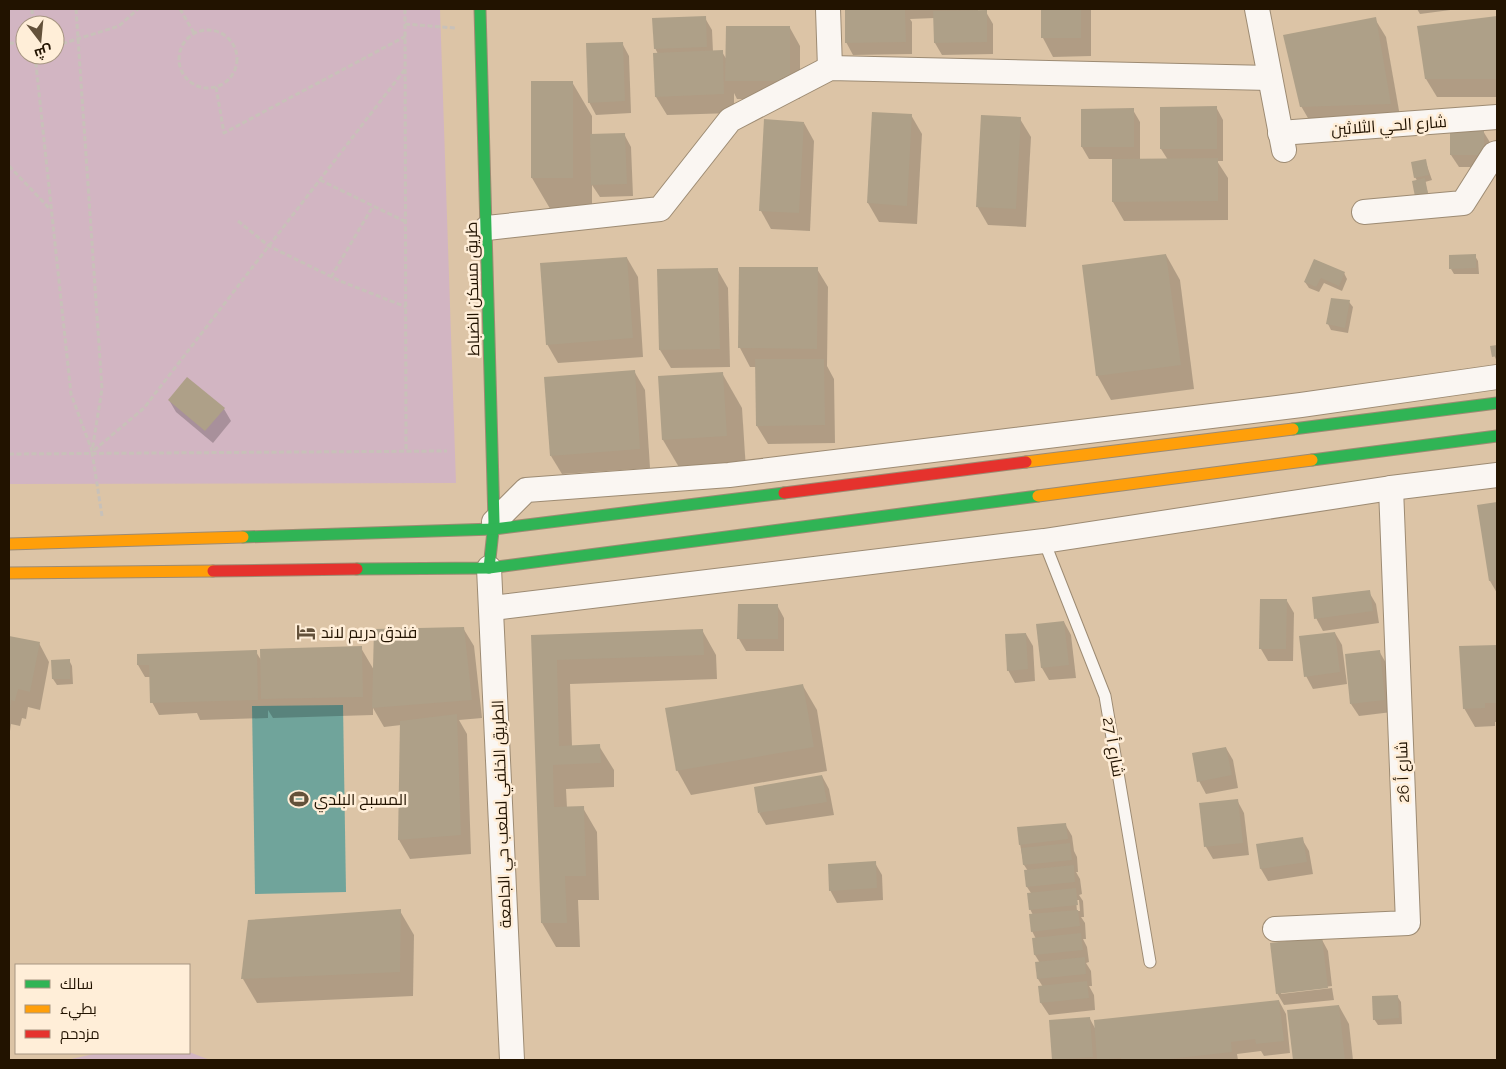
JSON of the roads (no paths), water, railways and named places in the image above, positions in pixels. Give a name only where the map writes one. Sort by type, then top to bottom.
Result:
[{"type":"main road","name":"طريق مسكن الضباط","points":[[480,9],[494,526],[489,568]]},
{"type":"main road","points":[[9,544],[494,526],[1497,403]]},
{"type":"main road","points":[[9,573],[489,568],[1497,436]]},
{"type":"street","points":[[828,9],[830,68]]},
{"type":"street","points":[[487,228],[660,210],[730,120],[830,68],[1270,78],[1257,9]]},
{"type":"street","name":"شارع الحي الثلاثين","points":[[1270,78],[1282,142],[1497,117]]},
{"type":"street","points":[[1364,212],[1462,203],[1494,154],[1497,153]]},
{"type":"street","points":[[494,526],[526,490],[739,473],[1291,406],[1497,378]]},
{"type":"street","points":[[492,608],[1044,541],[1391,488],[1497,475]]},
{"type":"street","name":"شارع أ 26","points":[[1274,929],[1408,923],[1391,488]]},
{"type":"street","name":"الطريق الخلفي لملعب حي الجامعة","points":[[489,568],[512,1060]]},
{"type":"lane","name":"شارع أ 27","points":[[1044,541],[1105,696],[1150,962]]},
{"type":"water","name":"المسبح البلدي","points":[[343,705],[346,892],[255,894],[252,706]]},
{"type":"place","name":"فندق دريم لاند","points":[[306,632]]},
{"type":"place","name":"المسبح البلدي","points":[[299,799]]}]
